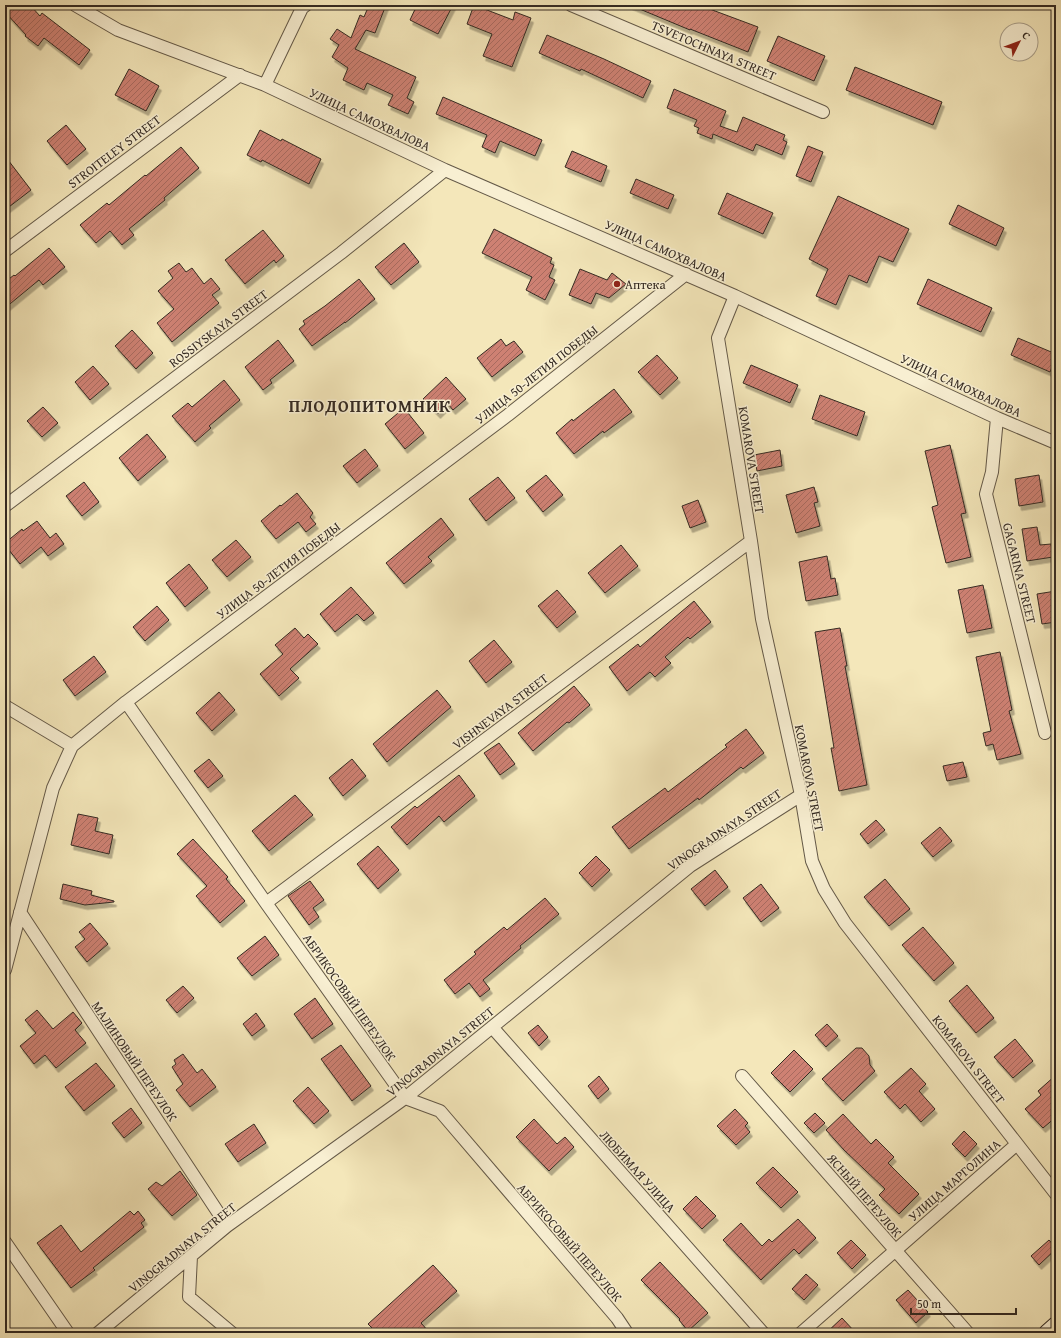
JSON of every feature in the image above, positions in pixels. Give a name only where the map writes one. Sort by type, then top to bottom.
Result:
[{"type":"main road","points":[[1047,1333],[1056,1325]]},
{"type":"street","name":"УЛИЦА САМОХВАЛОВА","points":[[75,5],[118,30],[265,85],[445,170],[686,274],[997,418],[1056,443]]},
{"type":"street","points":[[265,85],[302,8],[306,5]]},
{"type":"street","name":"TSVETOCHNAYA STREET","points":[[571,5],[824,112]]},
{"type":"street","name":"STROITELEY STREET","points":[[5,251],[240,75]]},
{"type":"street","name":"ROSSIYSKAYA STREET","points":[[5,506],[341,253],[445,170]]},
{"type":"street","name":"УЛИЦА 50-ЛЕТИЯ ПОБЕДЫ","points":[[5,970],[53,788],[72,746],[126,702],[508,415],[686,274]]},
{"type":"street","name":"KOMAROVA STREET","points":[[735,296],[718,338],[762,619],[801,795],[812,861],[824,889],[845,923],[1056,1194]]},
{"type":"street","name":"GAGARINA STREET","points":[[997,418],[992,472],[986,494],[1045,733]]},
{"type":"street","name":"VISHNEVAYA STREET","points":[[266,903],[751,541]]},
{"type":"street","name":"АБРИКОСОВЫЙ ПЕРЕУЛОК","points":[[126,702],[266,903],[405,1098],[440,1111],[617,1318],[627,1333]]},
{"type":"street","points":[[5,706],[72,746]]},
{"type":"street","name":"VINOGRADNAYA STREET","points":[[98,1333],[227,1226],[405,1098],[690,866],[801,795]]},
{"type":"street","name":"МАЛИНОВЫЙ ПЕРЕУЛОК","points":[[20,912],[227,1226]]},
{"type":"street","name":"ЛЮБИМАЯ УЛИЦА","points":[[492,1027],[763,1333]]},
{"type":"street","name":"ЯСНЫЙ ПЕРЕУЛОК","points":[[742,1076],[968,1333]]},
{"type":"street","name":"УЛИЦА МАРГОЛИНА","points":[[801,1333],[1017,1144]]},
{"type":"street","points":[[5,1242],[68,1333]]},
{"type":"street","points":[[191,1256],[189,1297],[232,1333]]},
{"type":"building","points":[[5,5],[30,5],[40,16],[42,13],[90,50],[79,65],[44,38],[38,46],[25,36],[26,35],[5,12]]},
{"type":"building","points":[[369,5],[386,5],[375,33],[366,30],[355,49],[416,77],[407,98],[414,102],[408,114],[388,105],[393,95],[367,83],[364,90],[343,80],[348,68],[332,57],[339,45],[330,39],[337,29],[351,38],[360,15],[364,17]]},
{"type":"building","points":[[417,5],[453,5],[438,34],[410,20]]},
{"type":"building","points":[[474,5],[513,20],[515,12],[531,18],[512,67],[483,56],[492,34],[467,24]]},
{"type":"building","points":[[630,5],[699,5],[758,27],[748,52]]},
{"type":"building","points":[[547,35],[651,81],[643,98],[581,69],[580,71],[539,53]]},
{"type":"building","points":[[778,36],[825,56],[814,81],[767,61]]},
{"type":"building","points":[[855,67],[942,102],[933,125],[846,90]]},
{"type":"building","points":[[129,69],[159,86],[146,111],[115,95]]},
{"type":"building","points":[[674,89],[726,111],[720,126],[737,132],[743,117],[785,135],[783,140],[787,142],[782,155],[756,144],[753,151],[713,134],[712,139],[697,133],[699,128],[694,126],[697,120],[667,108]]},
{"type":"building","points":[[443,97],[542,140],[535,156],[500,141],[495,153],[482,147],[487,135],[436,114]]},
{"type":"building","points":[[66,125],[86,149],[67,165],[47,141]]},
{"type":"building","points":[[260,130],[281,141],[282,139],[321,159],[309,184],[262,160],[261,162],[247,155]]},
{"type":"building","points":[[808,146],[823,152],[811,182],[796,176]]},
{"type":"building","points":[[181,147],[199,168],[164,198],[165,200],[129,229],[134,235],[122,245],[110,231],[96,243],[80,225],[107,203],[109,205]]},
{"type":"building","points":[[572,151],[607,166],[601,182],[565,167]]},
{"type":"building","points":[[5,156],[31,190],[5,210]]},
{"type":"building","points":[[636,179],[674,195],[668,209],[630,193]]},
{"type":"building","points":[[727,193],[773,213],[763,234],[718,214]]},
{"type":"building","points":[[838,196],[909,229],[893,262],[879,256],[867,283],[849,275],[836,305],[816,296],[828,269],[809,259]]},
{"type":"building","points":[[958,205],[1004,228],[996,246],[949,224]]},
{"type":"building","points":[[494,229],[552,258],[550,263],[554,265],[549,277],[555,280],[545,300],[526,290],[532,277],[482,253]]},
{"type":"building","points":[[263,230],[284,256],[276,263],[274,260],[245,284],[225,260]]},
{"type":"building","points":[[404,243],[419,262],[391,285],[375,267]]},
{"type":"building","points":[[49,248],[65,267],[43,285],[39,280],[5,308],[5,282],[14,275],[15,276]]},
{"type":"building","points":[[179,263],[186,272],[192,268],[204,284],[211,278],[220,289],[212,295],[219,303],[172,342],[157,323],[174,309],[158,291],[173,278],[168,271]]},
{"type":"building","points":[[580,269],[607,280],[612,273],[626,284],[609,298],[596,293],[591,304],[569,295]]},
{"type":"building","points":[[359,279],[375,299],[345,323],[312,346],[299,329],[305,324],[303,321]]},
{"type":"building","points":[[928,279],[992,308],[981,332],[917,304]]},
{"type":"building","points":[[132,330],[153,353],[136,369],[115,346]]},
{"type":"building","points":[[1018,338],[1056,354],[1050,372],[1011,355]]},
{"type":"building","points":[[501,339],[506,346],[514,341],[523,352],[492,377],[477,358]]},
{"type":"building","points":[[278,340],[294,361],[270,380],[272,383],[263,390],[245,367]]},
{"type":"building","points":[[657,355],[678,378],[660,395],[638,372]]},
{"type":"building","points":[[751,365],[798,385],[790,403],[743,383]]},
{"type":"building","points":[[93,366],[109,384],[90,400],[75,382]]},
{"type":"building","points":[[446,377],[466,399],[453,410],[448,404],[438,414],[423,399]]},
{"type":"building","points":[[224,380],[240,400],[209,426],[211,428],[195,442],[172,416],[188,403],[192,407]]},
{"type":"building","points":[[614,389],[632,412],[604,433],[603,431],[574,454],[556,433],[572,419],[573,421]]},
{"type":"building","points":[[820,395],[865,412],[857,436],[812,419]]},
{"type":"building","points":[[43,407],[58,423],[42,437],[27,421]]},
{"type":"building","points":[[404,408],[424,433],[405,449],[385,424]]},
{"type":"building","points":[[147,434],[166,457],[138,481],[119,458]]},
{"type":"building","points":[[950,445],[966,513],[961,514],[971,557],[946,563],[932,507],[938,505],[925,451]]},
{"type":"building","points":[[365,449],[378,466],[357,483],[343,466]]},
{"type":"building","points":[[780,450],[782,466],[757,471],[754,455]]},
{"type":"building","points":[[546,475],[563,495],[543,512],[526,491]]},
{"type":"building","points":[[1039,475],[1043,502],[1019,506],[1015,479]]},
{"type":"building","points":[[498,477],[515,498],[486,521],[469,499]]},
{"type":"building","points":[[84,482],[99,502],[82,516],[66,496]]},
{"type":"building","points":[[814,487],[818,502],[814,503],[820,526],[796,533],[786,495]]},
{"type":"building","points":[[297,493],[313,513],[310,517],[316,524],[306,532],[298,522],[276,539],[261,521]]},
{"type":"building","points":[[698,500],[706,522],[690,528],[682,506]]},
{"type":"building","points":[[441,518],[454,535],[428,557],[432,561],[404,584],[386,563]]},
{"type":"building","points":[[37,521],[50,538],[56,533],[64,544],[48,556],[41,547],[20,564],[5,543],[22,529],[23,531]]},
{"type":"building","points":[[1037,527],[1040,545],[1051,544],[1053,557],[1027,561],[1022,529]]},
{"type":"building","points":[[236,540],[251,557],[227,577],[212,560]]},
{"type":"building","points":[[621,545],[638,566],[605,593],[588,573]]},
{"type":"building","points":[[827,556],[831,579],[835,578],[838,595],[806,601],[799,562]]},
{"type":"building","points":[[189,564],[208,588],[185,607],[166,583]]},
{"type":"building","points":[[983,585],[992,628],[967,633],[958,590]]},
{"type":"building","points":[[351,587],[374,613],[364,621],[357,614],[335,632],[320,614]]},
{"type":"building","points":[[557,590],[576,612],[557,628],[538,606]]},
{"type":"building","points":[[1056,591],[1056,622],[1042,624],[1037,594]]},
{"type":"building","points":[[694,601],[711,622],[690,639],[688,637],[665,657],[671,663],[655,677],[650,672],[627,691],[609,667],[638,644],[640,647]]},
{"type":"building","points":[[157,606],[169,620],[145,641],[133,627]]},
{"type":"building","points":[[295,628],[304,638],[308,634],[318,644],[290,669],[299,678],[279,696],[260,674],[283,654],[275,645]]},
{"type":"building","points":[[840,628],[847,666],[845,666],[867,785],[839,791],[831,748],[834,748],[815,632]]},
{"type":"building","points":[[494,640],[512,662],[486,683],[469,661]]},
{"type":"building","points":[[1000,652],[1012,710],[1009,711],[1021,754],[997,760],[993,744],[986,746],[983,733],[991,731],[976,657]]},
{"type":"building","points":[[94,656],[106,672],[75,696],[63,680]]},
{"type":"building","points":[[574,686],[590,705],[569,723],[567,722],[533,751],[518,733]]},
{"type":"building","points":[[437,690],[451,707],[387,762],[373,744]]},
{"type":"building","points":[[219,692],[235,710],[212,731],[196,713]]},
{"type":"building","points":[[746,729],[764,753],[743,769],[741,767],[699,800],[698,798],[629,849],[612,827],[665,788],[668,792],[727,747],[725,745]]},
{"type":"building","points":[[499,743],[515,764],[500,775],[484,753]]},
{"type":"building","points":[[209,759],[223,776],[208,788],[194,771]]},
{"type":"building","points":[[352,759],[366,776],[343,796],[329,778]]},
{"type":"building","points":[[963,762],[967,777],[947,781],[943,766]]},
{"type":"building","points":[[459,775],[475,796],[444,822],[439,816],[407,845],[391,827],[415,806],[417,808]]},
{"type":"building","points":[[295,795],[313,815],[269,851],[252,831]]},
{"type":"building","points":[[78,814],[98,818],[95,831],[113,835],[109,854],[71,845]]},
{"type":"building","points":[[876,820],[885,830],[868,844],[860,834]]},
{"type":"building","points":[[940,827],[952,841],[933,857],[921,843]]},
{"type":"building","points":[[193,839],[228,877],[226,879],[245,901],[220,923],[196,896],[207,886],[177,854]]},
{"type":"building","points":[[378,846],[399,870],[378,889],[357,864]]},
{"type":"building","points":[[596,856],[610,870],[592,887],[579,873]]},
{"type":"building","points":[[715,870],[728,887],[705,906],[691,889]]},
{"type":"building","points":[[885,879],[910,909],[889,926],[864,897]]},
{"type":"building","points":[[310,881],[324,900],[313,908],[319,917],[309,925],[288,896]]},
{"type":"building","points":[[63,884],[92,891],[91,895],[114,902],[85,905],[60,899]]},
{"type":"building","points":[[761,884],[779,908],[761,922],[743,898]]},
{"type":"building","points":[[545,898],[559,914],[520,946],[521,948],[483,980],[490,989],[480,997],[469,983],[455,994],[444,980],[476,954],[474,952],[504,927],[507,930]]},
{"type":"building","points":[[90,923],[108,944],[87,962],[75,947],[85,939],[79,932]]},
{"type":"building","points":[[923,927],[954,963],[934,981],[902,945]]},
{"type":"building","points":[[265,936],[279,955],[252,976],[237,958]]},
{"type":"building","points":[[967,985],[994,1018],[976,1033],[949,1001]]},
{"type":"building","points":[[183,986],[194,998],[177,1013],[166,1000]]},
{"type":"building","points":[[315,998],[333,1024],[312,1039],[294,1014]]},
{"type":"building","points":[[37,1010],[53,1029],[73,1012],[82,1023],[75,1030],[86,1043],[56,1068],[45,1055],[34,1064],[20,1046],[36,1033],[25,1020]]},
{"type":"building","points":[[256,1013],[265,1026],[252,1036],[243,1024]]},
{"type":"building","points":[[827,1024],[838,1036],[826,1047],[815,1035]]},
{"type":"building","points":[[538,1025],[548,1037],[539,1046],[528,1033]]},
{"type":"building","points":[[1015,1039],[1033,1061],[1013,1078],[994,1057]]},
{"type":"building","points":[[341,1045],[371,1086],[352,1101],[321,1059]]},
{"type":"building","points":[[856,1048],[862,1048],[869,1056],[870,1065],[875,1071],[843,1101],[822,1079]]},
{"type":"building","points":[[794,1050],[813,1069],[790,1092],[771,1073]]},
{"type":"building","points":[[183,1054],[197,1073],[202,1069],[216,1087],[190,1107],[176,1090],[183,1084],[172,1067],[176,1064],[174,1060]]},
{"type":"building","points":[[96,1063],[115,1086],[84,1111],[65,1087]]},
{"type":"building","points":[[911,1068],[926,1084],[919,1091],[935,1109],[921,1122],[905,1104],[900,1109],[884,1092]]},
{"type":"building","points":[[1056,1075],[1056,1117],[1043,1128],[1025,1109],[1041,1095],[1038,1091]]},
{"type":"building","points":[[599,1076],[609,1089],[598,1099],[588,1086]]},
{"type":"building","points":[[308,1087],[329,1111],[314,1124],[293,1101]]},
{"type":"building","points":[[131,1108],[142,1123],[124,1138],[112,1123]]},
{"type":"building","points":[[735,1109],[748,1123],[745,1126],[750,1132],[736,1145],[717,1126]]},
{"type":"building","points":[[815,1113],[825,1123],[814,1133],[804,1123]]},
{"type":"building","points":[[843,1114],[871,1144],[876,1139],[894,1157],[888,1163],[919,1194],[899,1214],[879,1195],[885,1189],[844,1150],[826,1130]]},
{"type":"building","points":[[534,1119],[557,1144],[565,1137],[574,1147],[549,1171],[516,1137]]},
{"type":"building","points":[[254,1124],[266,1143],[238,1162],[225,1144]]},
{"type":"building","points":[[964,1131],[977,1144],[965,1157],[952,1144]]},
{"type":"building","points":[[773,1167],[798,1192],[781,1208],[756,1183]]},
{"type":"building","points":[[180,1171],[197,1195],[172,1216],[148,1189],[156,1182],[162,1186]]},
{"type":"building","points":[[696,1196],[716,1216],[702,1229],[683,1209]]},
{"type":"building","points":[[130,1211],[134,1215],[138,1211],[145,1220],[141,1223],[144,1227],[93,1268],[95,1270],[71,1288],[37,1243],[61,1225],[81,1252]]},
{"type":"building","points":[[798,1219],[816,1238],[799,1254],[794,1249],[761,1280],[723,1240],[741,1223],[762,1246],[769,1239],[772,1242]]},
{"type":"building","points":[[851,1240],[866,1255],[852,1269],[837,1253]]},
{"type":"building","points":[[1049,1240],[1056,1249],[1039,1265],[1031,1256]]},
{"type":"building","points":[[660,1262],[708,1313],[688,1331],[679,1320],[680,1319],[641,1280]]},
{"type":"building","points":[[433,1265],[457,1291],[421,1323],[430,1333],[377,1333],[368,1324]]},
{"type":"building","points":[[806,1274],[818,1285],[804,1300],[792,1289]]},
{"type":"building","points":[[908,1290],[928,1312],[916,1323],[896,1300]]},
{"type":"building","points":[[842,1318],[856,1333],[826,1333]]},
{"type":"place","name":"Аптека","points":[[617,284]]},
{"type":"district","name":"ПЛОДОПИТОМНИК","points":[[370,406]]}]
